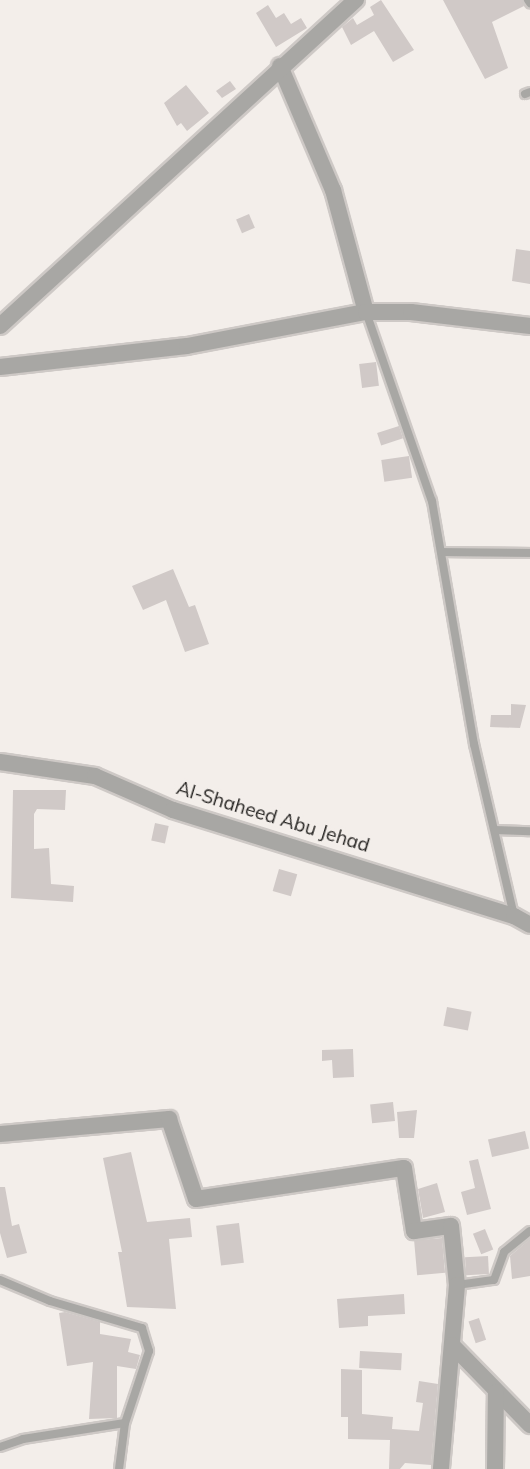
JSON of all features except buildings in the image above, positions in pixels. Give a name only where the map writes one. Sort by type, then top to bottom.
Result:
[{"type":"street","points":[[0,326],[280,66],[356,0]]},
{"type":"street","points":[[280,66],[333,190],[366,312]]},
{"type":"street","points":[[0,367],[187,346],[366,312],[411,312],[530,326]]},
{"type":"street","name":"Al-Shaheed Abu Jehad","points":[[0,762],[95,776],[173,810],[514,916],[530,925]]},
{"type":"street","points":[[0,1134],[169,1119],[196,1199],[404,1168],[414,1231],[451,1226],[457,1285],[441,1469]]},
{"type":"street","points":[[452,1345],[530,1425]]},
{"type":"street","points":[[495,1469],[496,1392]]},
{"type":"lane","points":[[366,312],[418,451],[442,552],[474,744],[514,916]]},
{"type":"lane","points":[[442,552],[530,553]]},
{"type":"lane","points":[[495,830],[530,831]]},
{"type":"lane","points":[[457,1285],[494,1280],[504,1252],[530,1231]]},
{"type":"lane","points":[[0,1280],[50,1301],[142,1328],[149,1351],[125,1423],[119,1469]]},
{"type":"lane","points":[[0,1447],[23,1438],[125,1423]]}]
